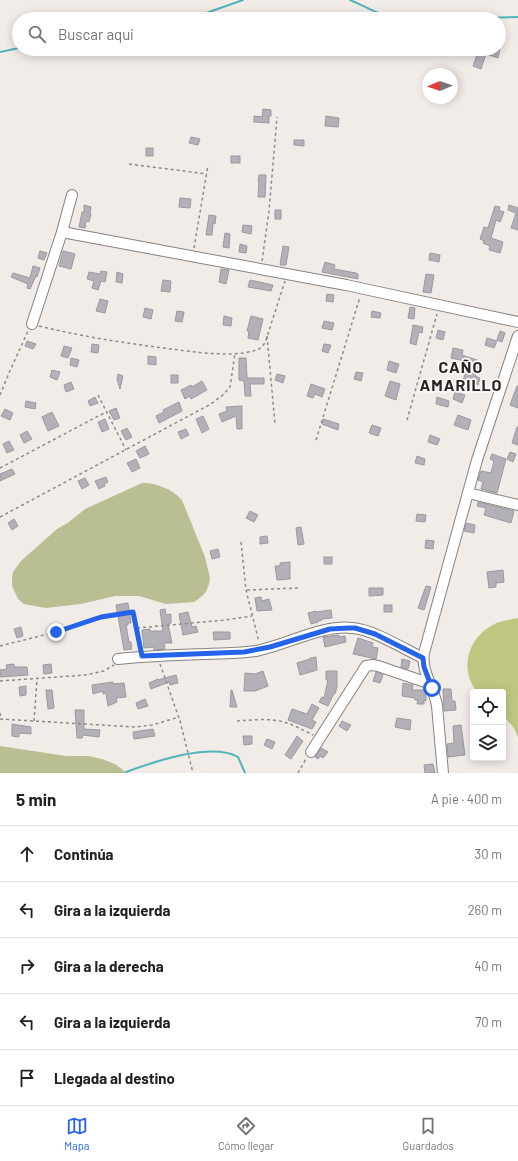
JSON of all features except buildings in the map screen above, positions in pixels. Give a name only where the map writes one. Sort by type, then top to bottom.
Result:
[{"type":"street","points":[[32,324],[62,232],[72,195]]},
{"type":"street","points":[[62,232],[288,274],[518,322]]},
{"type":"street","points":[[444,773],[436,697],[424,667],[423,658],[430,628],[486,430],[518,336]]},
{"type":"street","points":[[468,493],[518,505]]},
{"type":"street","points":[[118,659],[142,656],[244,652],[261,649],[330,629],[349,628],[355,628],[375,634],[423,658]]},
{"type":"street","points":[[311,752],[366,666],[378,666],[431,684]]},
{"type":"path","points":[[260,269],[269,211],[277,117]]},
{"type":"path","points":[[129,164],[206,174]]},
{"type":"path","points":[[193,256],[208,165]]},
{"type":"path","points":[[0,395],[8,373],[32,324],[70,334],[110,341],[196,352],[235,353],[255,351],[261,348],[265,343],[288,274]]},
{"type":"path","points":[[316,440],[363,289]]},
{"type":"path","points":[[408,420],[440,306]]},
{"type":"path","points":[[267,334],[275,424]]},
{"type":"path","points":[[0,517],[210,404],[224,394],[230,387],[233,377],[235,353]]},
{"type":"path","points":[[98,395],[126,450]]},
{"type":"path","points":[[0,468],[106,412]]},
{"type":"path","points":[[241,542],[246,590],[261,649]]},
{"type":"path","points":[[246,590],[299,588]]},
{"type":"path","points":[[0,646],[56,632],[93,619],[118,613],[133,612],[142,656]]},
{"type":"path","points":[[136,628],[225,620],[252,616]]},
{"type":"path","points":[[157,656],[179,717],[193,773]]},
{"type":"path","points":[[0,681],[85,676],[110,669],[118,659]]},
{"type":"path","points":[[34,721],[37,678]]},
{"type":"path","points":[[0,713],[1,719],[136,727],[152,725],[179,717]]},
{"type":"path","points":[[237,721],[279,721],[320,738]]},
{"type":"path","points":[[298,773],[311,752]]},
{"type":"green space","points":[[142,483],[164,487],[182,500],[205,557],[210,578],[206,592],[201,597],[194,602],[166,604],[139,596],[115,596],[81,604],[46,608],[24,604],[18,599],[12,586],[12,579],[13,572],[21,561],[57,529],[69,522],[85,509]]},
{"type":"green space","points":[[518,618],[518,738],[514,728],[506,719],[506,689],[475,689],[468,674],[467,665],[469,656],[477,639],[491,626]]},
{"type":"green space","points":[[0,746],[66,756],[88,756],[115,764],[127,773],[0,773]]},
{"type":"waterway","points":[[209,12],[243,0]]},
{"type":"waterway","points":[[350,0],[376,12]]},
{"type":"waterway","points":[[506,17],[518,17]]},
{"type":"waterway","points":[[0,52],[12,49]]},
{"type":"waterway","points":[[126,772],[151,763],[182,755],[213,752],[227,753],[238,757],[245,773]]},
{"type":"district","name":"CAÑO AMARILLO","points":[[461,375]]},
{"type":"route","points":[[56,632],[93,619],[118,613],[133,612],[142,656],[157,656],[244,652],[270,647],[330,629],[355,628],[375,634],[423,658],[424,667],[432,688]]}]
